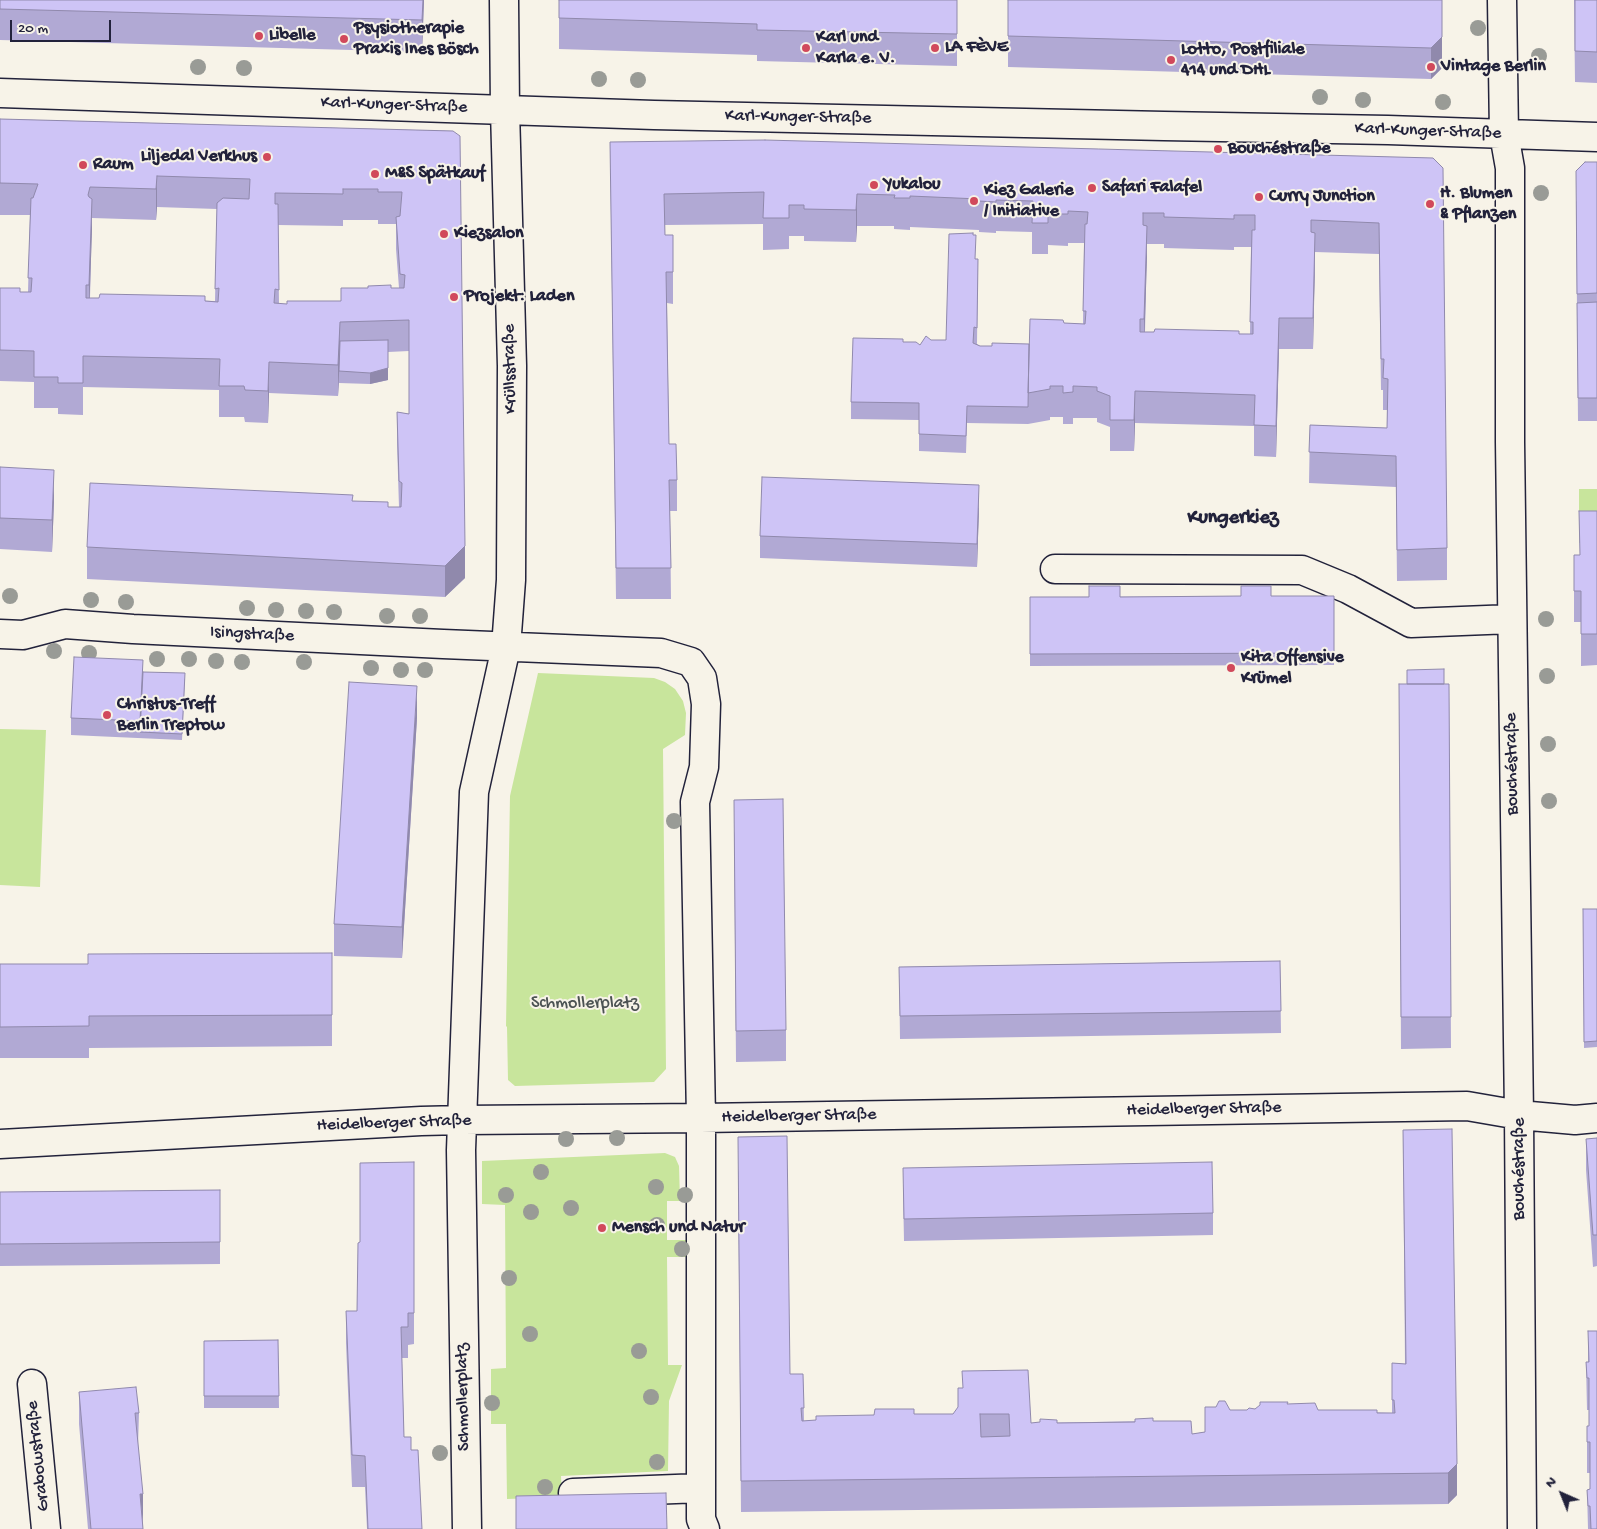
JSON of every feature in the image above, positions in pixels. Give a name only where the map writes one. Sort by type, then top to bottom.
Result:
[{"type":"street","name":"Krüllsstraße","points":[[504,0],[512,366],[511,580],[506,647]]},
{"type":"street","name":"Bouchéstraße","points":[[1502,0],[1504,134],[1510,175],[1510,442],[1519,1115],[1522,1529]]},
{"type":"street","name":"Karl-Kunger-Straße","points":[[0,93],[767,118],[1388,130],[1597,137]]},
{"type":"street","points":[[1055,569],[1302,570],[1348,589],[1411,622],[1512,619]]},
{"type":"street","name":"Isingstraße","points":[[0,634],[23,635],[65,624],[162,631],[506,647]]},
{"type":"street","points":[[506,647],[660,653],[691,662],[702,678],[706,704],[704,767],[695,802],[701,1118],[701,1519],[705,1529]]},
{"type":"street","name":"Schmollerplatz","points":[[467,1529],[461,1150],[474,792],[506,647]]},
{"type":"street","name":"Heidelberger Straße","points":[[0,1144],[463,1120],[1467,1106],[1519,1115],[1575,1120],[1597,1118]]},
{"type":"street","name":"Grabowstraße","points":[[32,1384],[46,1529]]},
{"type":"street","points":[[573,1493],[701,1488]]},
{"type":"green space","points":[[1579,489],[1597,489],[1597,542],[1579,543]]},
{"type":"green space","name":"Schmollerplatz","points":[[538,673],[654,678],[665,682],[675,689],[683,701],[686,713],[685,735],[663,749],[666,1069],[654,1082],[515,1086],[508,1080],[506,1026],[510,796]]},
{"type":"green space","points":[[0,729],[46,730],[40,887],[0,885]]},
{"type":"green space","points":[[665,1153],[675,1157],[679,1166],[680,1201],[667,1201],[667,1240],[690,1240],[690,1257],[667,1257],[668,1365],[682,1365],[669,1401],[668,1471],[561,1476],[562,1497],[507,1499],[506,1424],[491,1424],[491,1369],[506,1368],[505,1205],[482,1204],[482,1161]]},
{"type":"building","points":[[0,0],[423,0],[422,20],[0,9]]},
{"type":"building","points":[[559,0],[957,0],[957,34],[757,30],[757,24],[559,18]]},
{"type":"building","points":[[1008,0],[1442,0],[1442,37],[1431,48],[1008,36]]},
{"type":"building","points":[[1575,0],[1597,0],[1597,52],[1575,51]]},
{"type":"building","points":[[0,119],[453,131],[460,136],[465,546],[445,566],[87,547],[90,483],[353,495],[352,501],[388,502],[388,507],[401,507],[402,483],[399,481],[397,412],[409,414],[409,320],[340,322],[338,365],[269,362],[268,391],[245,390],[244,386],[219,386],[220,359],[83,356],[83,383],[58,383],[58,377],[34,377],[34,351],[0,350],[0,288],[20,288],[20,292],[31,292],[32,278],[28,278],[31,198],[33,198],[38,184],[0,183]],"holes":[[[157,176],[250,179],[249,199],[223,198],[217,203],[215,289],[219,288],[218,302],[205,301],[205,296],[100,294],[99,298],[86,298],[86,285],[89,285],[92,199],[88,195],[90,187],[156,189]],[[343,189],[378,189],[378,192],[402,192],[400,216],[396,217],[400,274],[405,275],[404,288],[391,288],[391,285],[368,286],[368,288],[341,288],[341,301],[287,301],[287,304],[274,303],[275,289],[279,290],[278,204],[275,204],[275,193],[343,194]]]},
{"type":"building","points":[[765,140],[1433,158],[1443,168],[1447,548],[1397,550],[1396,456],[1309,452],[1310,425],[1387,428],[1388,379],[1383,378],[1384,359],[1381,359],[1379,223],[1311,220],[1311,232],[1315,233],[1313,318],[1279,318],[1276,426],[1254,425],[1255,395],[1135,391],[1134,420],[1110,420],[1110,396],[1097,391],[1097,387],[1073,386],[1073,392],[1063,393],[1063,386],[1050,386],[1050,389],[1028,393],[1030,319],[1063,320],[1064,323],[1085,324],[1086,311],[1083,311],[1085,224],[1087,224],[1088,212],[1068,211],[1068,214],[1048,214],[1048,223],[1032,223],[1033,201],[996,200],[996,202],[979,201],[979,199],[910,196],[910,198],[894,198],[895,195],[857,194],[856,210],[804,209],[804,205],[789,205],[789,218],[763,218],[764,192],[664,194],[665,235],[673,235],[673,272],[666,272],[669,444],[676,444],[677,480],[669,480],[671,568],[616,568],[610,142]],"holes":[[[1143,213],[1164,213],[1164,217],[1234,219],[1234,215],[1255,215],[1255,230],[1252,230],[1250,322],[1253,322],[1253,334],[1239,334],[1239,331],[1155,329],[1154,332],[1140,332],[1140,319],[1144,319],[1147,226],[1143,225]]]},
{"type":"building","points":[[1585,162],[1597,162],[1597,293],[1577,294],[1576,171]]},
{"type":"building","points":[[973,233],[973,235],[976,235],[975,259],[978,259],[977,328],[974,327],[973,343],[980,346],[992,346],[992,343],[1029,344],[1028,407],[967,406],[966,436],[919,434],[919,403],[851,402],[853,338],[903,339],[903,342],[916,342],[920,345],[926,336],[931,340],[946,340],[949,234]]},
{"type":"building","points":[[1597,302],[1597,398],[1578,398],[1577,303]]},
{"type":"building","points":[[388,340],[388,368],[370,373],[339,371],[340,341]]},
{"type":"building","points":[[0,467],[54,470],[52,520],[0,518]]},
{"type":"building","points":[[762,477],[979,485],[977,544],[760,536]]},
{"type":"building","points":[[1579,511],[1597,511],[1597,634],[1581,634],[1581,591],[1574,591],[1574,555],[1580,555]]},
{"type":"building","points":[[1089,586],[1120,586],[1120,597],[1241,596],[1241,586],[1271,586],[1271,596],[1334,596],[1334,653],[1030,654],[1030,597],[1089,597]]},
{"type":"building","name":"Christus-Treff Berlin Treptow","points":[[74,657],[143,660],[140,721],[71,718]]},
{"type":"building","points":[[1444,669],[1444,684],[1407,684],[1407,670]]},
{"type":"building","points":[[143,672],[185,673],[182,734],[140,732]]},
{"type":"building","points":[[349,682],[417,686],[402,927],[334,924]]},
{"type":"building","points":[[1399,684],[1449,684],[1451,1017],[1401,1017]]},
{"type":"building","points":[[783,799],[786,1030],[736,1031],[734,800]]},
{"type":"building","points":[[1583,909],[1597,909],[1597,1041],[1584,1042]]},
{"type":"building","points":[[332,953],[332,1015],[89,1016],[89,1026],[0,1027],[0,964],[88,964],[88,954]]},
{"type":"building","points":[[1280,961],[1281,1011],[900,1016],[899,967]]},
{"type":"building","points":[[1452,1129],[1457,1464],[1448,1473],[741,1481],[738,1137],[787,1136],[790,1374],[803,1374],[804,1408],[801,1408],[802,1421],[816,1420],[816,1416],[874,1415],[875,1409],[914,1409],[914,1414],[953,1414],[958,1407],[958,1388],[963,1388],[962,1371],[1028,1370],[1031,1423],[1040,1422],[1040,1419],[1057,1420],[1057,1423],[1135,1422],[1135,1419],[1153,1418],[1153,1421],[1191,1421],[1192,1434],[1205,1432],[1205,1407],[1216,1407],[1219,1401],[1225,1401],[1230,1410],[1255,1409],[1260,1405],[1260,1402],[1288,1402],[1287,1404],[1315,1403],[1318,1410],[1377,1410],[1377,1413],[1395,1413],[1394,1400],[1392,1400],[1392,1363],[1406,1364],[1403,1130]],"holes":[[[980,1414],[1009,1414],[1010,1436],[981,1437]]]},
{"type":"building","points":[[1597,1138],[1597,1235],[1593,1235],[1586,1139]]},
{"type":"building","points":[[414,1162],[414,1313],[408,1313],[408,1327],[401,1327],[404,1437],[411,1437],[411,1450],[418,1450],[422,1529],[368,1529],[365,1456],[352,1455],[346,1311],[357,1311],[358,1243],[360,1242],[360,1163]]},
{"type":"building","points":[[1212,1162],[1213,1213],[904,1219],[903,1168]]},
{"type":"building","points":[[220,1190],[220,1242],[0,1244],[0,1192]]},
{"type":"building","points":[[1588,1331],[1597,1331],[1597,1529],[1591,1529],[1587,1490],[1590,1489],[1590,1442],[1587,1442],[1587,1426],[1589,1426],[1589,1378],[1587,1378],[1586,1362],[1589,1362]]},
{"type":"building","points":[[278,1340],[279,1396],[204,1396],[204,1341]]},
{"type":"building","points":[[136,1387],[139,1413],[135,1413],[143,1494],[140,1494],[143,1529],[91,1529],[79,1392]]},
{"type":"building","points":[[666,1493],[667,1529],[516,1529],[516,1496]]},
{"type":"place","name":"Libelle","points":[[259,36]]},
{"type":"place","name":"Psysiotherapie Praxis Ines Bösch","points":[[344,39]]},
{"type":"place","name":"Karl und Karla e. V.","points":[[806,48]]},
{"type":"place","name":"LA FÈVE","points":[[935,48]]},
{"type":"place","name":"Lotto, Postfiliale 414 und DHL","points":[[1171,60]]},
{"type":"place","name":"Vintage Berlin","points":[[1431,67]]},
{"type":"place","name":"Bouchéstraße","points":[[1218,149]]},
{"type":"place","name":"Liljedal Verkhus","points":[[267,157]]},
{"type":"place","name":"Raum","points":[[83,165]]},
{"type":"place","name":"M&S Spätkauf","points":[[375,174]]},
{"type":"place","name":"Yukalou","points":[[874,185]]},
{"type":"place","name":"Safari Falafel","points":[[1092,188]]},
{"type":"place","name":"Curry Junction","points":[[1259,197]]},
{"type":"place","name":"Kiez Galerie / Initiative","points":[[974,201]]},
{"type":"place","name":"H. Blumen & Pflanzen","points":[[1430,204]]},
{"type":"place","name":"Kiezsalon","points":[[444,234]]},
{"type":"place","name":"Projekt: Laden","points":[[454,297]]},
{"type":"place","name":"Kita Offensive Krümel","points":[[1231,668]]},
{"type":"place","name":"Christus-Treff Berlin Treptow","points":[[107,715]]},
{"type":"place","name":"Mensch und Natur","points":[[602,1228]]},
{"type":"district","name":"Kungerkiez","points":[[1233,519]]}]
